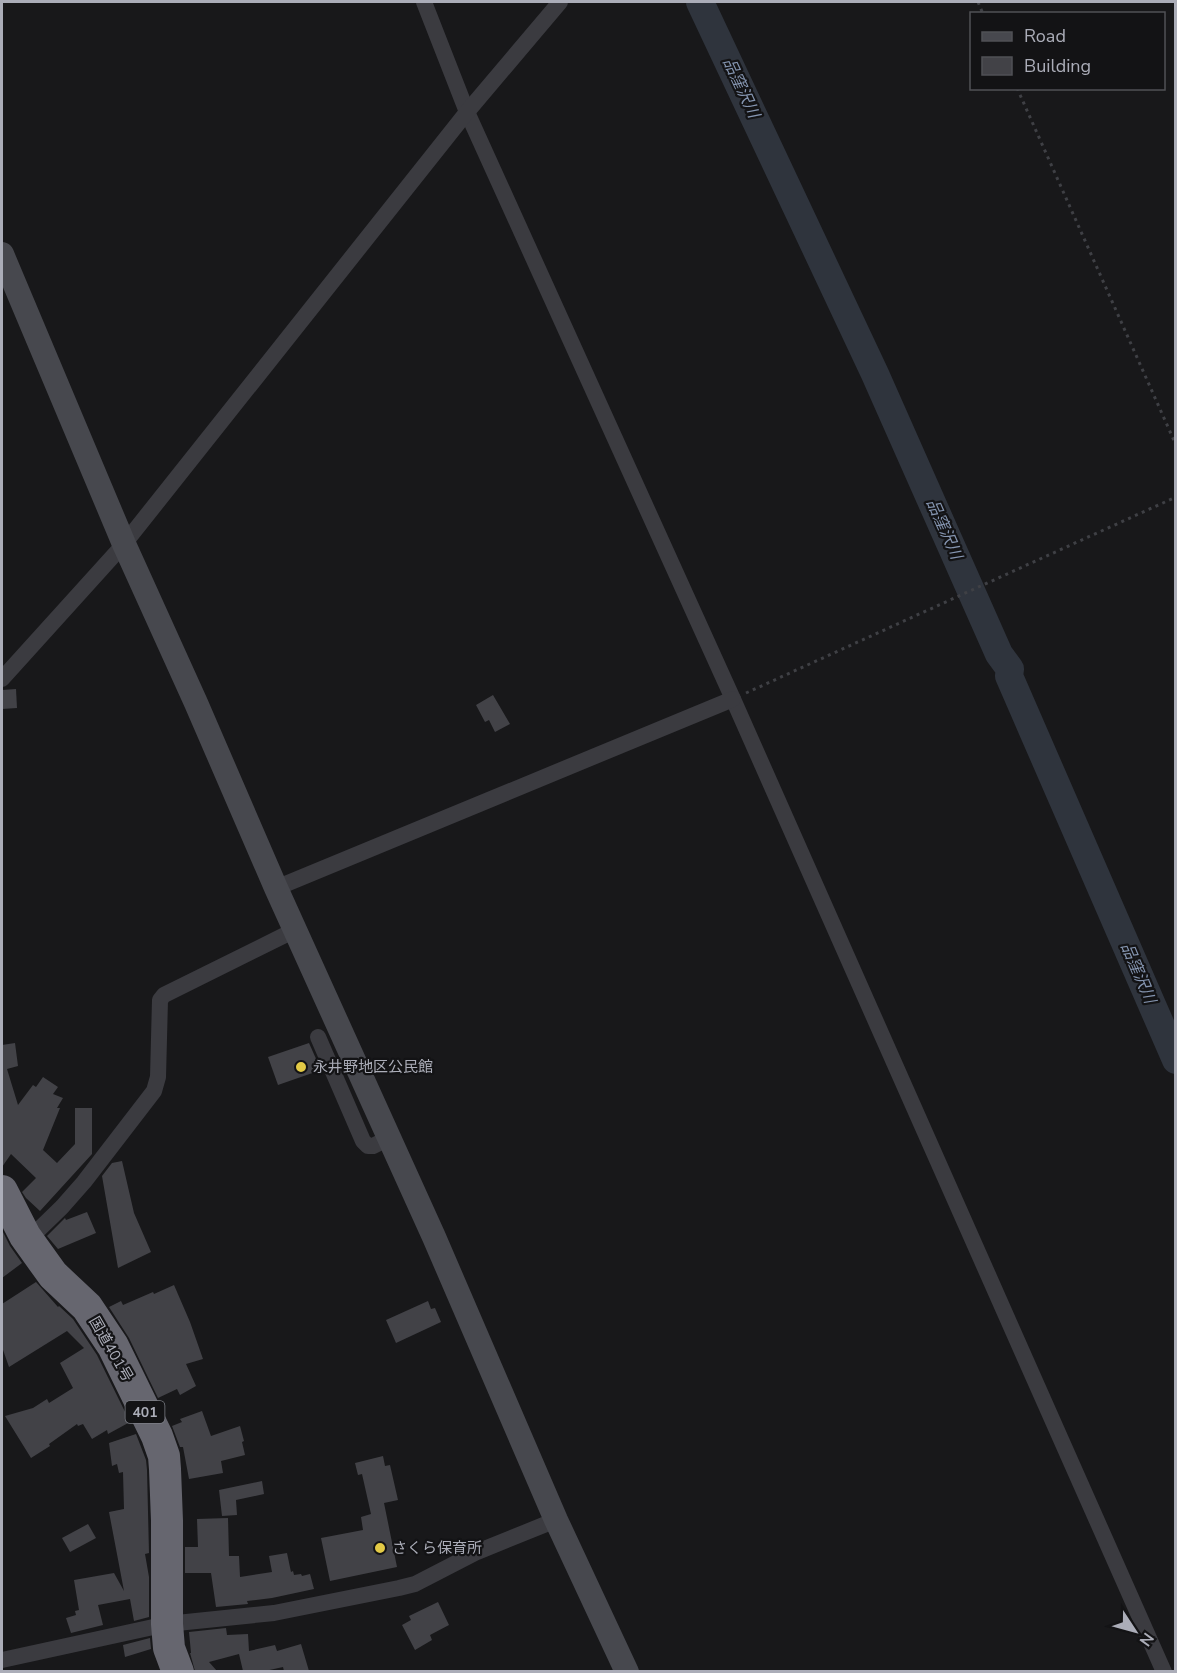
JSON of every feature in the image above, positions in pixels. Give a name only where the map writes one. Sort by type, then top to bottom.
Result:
[{"type":"highway","name":"国道401号","points":[[2,1191],[28,1240],[53,1275],[87,1307],[113,1346],[157,1436],[164,1456],[165,1469],[169,1648],[178,1671]]},
{"type":"street","points":[[424,2],[467,112],[733,699],[1164,1671]]},
{"type":"street","points":[[2,679],[124,544],[467,112],[560,2]]},
{"type":"street","points":[[2,254],[124,544],[434,1238],[556,1520],[627,1671]]},
{"type":"street","points":[[276,888],[733,699]]},
{"type":"street","points":[[28,1240],[84,1182],[154,1091],[158,1077],[160,1000],[164,995],[295,930]]},
{"type":"street","points":[[318,1037],[363,1141],[368,1146],[373,1146],[389,1138]]},
{"type":"street","points":[[2,1660],[167,1624],[274,1613],[415,1584],[477,1552],[556,1520]]},
{"type":"path","points":[[1018,90],[1176,445]]},
{"type":"path","points":[[733,699],[1176,497]]},
{"type":"building","points":[[16,689],[17,708],[2,709],[2,690]]},
{"type":"building","points":[[493,695],[510,724],[495,732],[489,720],[485,722],[476,705]]},
{"type":"building","points":[[15,1043],[18,1066],[7,1069],[18,1105],[33,1085],[36,1087],[43,1077],[58,1087],[53,1094],[63,1098],[57,1108],[60,1108],[43,1150],[57,1163],[75,1144],[75,1108],[92,1108],[92,1154],[40,1211],[22,1192],[36,1178],[11,1154],[2,1167],[2,1045]]},
{"type":"building","points":[[309,1043],[321,1070],[278,1085],[268,1057]]},
{"type":"building","points":[[122,1161],[134,1213],[151,1252],[118,1268],[102,1176],[112,1163]]},
{"type":"building","points":[[87,1212],[96,1233],[58,1249],[47,1236],[65,1218],[66,1220]]},
{"type":"building","points":[[2,1230],[22,1263],[2,1278]]},
{"type":"building","points":[[36,1282],[58,1307],[73,1319],[97,1355],[130,1422],[108,1434],[107,1430],[92,1439],[83,1424],[78,1426],[77,1424],[31,1458],[5,1416],[33,1408],[47,1399],[49,1403],[73,1388],[60,1363],[84,1348],[67,1331],[9,1367],[2,1347],[2,1304]]},
{"type":"building","points":[[174,1285],[203,1359],[186,1364],[196,1386],[180,1395],[177,1389],[158,1398],[129,1338],[109,1307],[121,1301],[123,1305]]},
{"type":"building","points":[[428,1301],[431,1309],[435,1308],[441,1322],[396,1343],[386,1320]]},
{"type":"building","points":[[202,1411],[211,1436],[240,1426],[245,1455],[221,1461],[223,1473],[189,1479],[183,1447],[180,1447],[172,1426],[182,1422],[180,1419]]},
{"type":"building","points":[[136,1434],[146,1460],[147,1470],[149,1553],[145,1554],[149,1577],[149,1617],[134,1621],[130,1599],[98,1605],[103,1625],[71,1633],[66,1618],[76,1615],[75,1611],[79,1610],[74,1580],[114,1573],[124,1591],[109,1512],[124,1509],[123,1472],[119,1473],[117,1464],[112,1466],[109,1443]]},
{"type":"building","points":[[383,1456],[385,1466],[390,1465],[398,1500],[384,1503],[397,1567],[330,1581],[321,1538],[363,1530],[361,1517],[371,1514],[362,1474],[358,1475],[355,1463]]},
{"type":"building","points":[[262,1481],[264,1494],[236,1500],[237,1515],[222,1516],[219,1490]]},
{"type":"building","points":[[228,1518],[229,1556],[239,1556],[240,1577],[272,1572],[269,1556],[287,1553],[291,1572],[302,1576],[310,1574],[314,1589],[247,1601],[248,1604],[216,1607],[211,1573],[185,1573],[185,1547],[198,1547],[197,1519]]},
{"type":"building","points":[[88,1524],[96,1538],[70,1552],[62,1538]]},
{"type":"building","points":[[438,1602],[449,1625],[430,1635],[432,1640],[415,1650],[402,1625],[411,1620],[409,1616]]},
{"type":"building","points":[[226,1628],[227,1635],[248,1634],[249,1651],[275,1645],[277,1651],[301,1644],[309,1671],[284,1671],[283,1667],[265,1671],[243,1671],[239,1654],[209,1662],[217,1671],[195,1671],[190,1653],[189,1632]]},
{"type":"building","points":[[150,1638],[151,1649],[125,1657],[123,1645]]},
{"type":"waterway","name":"品窪沢川","points":[[700,2],[875,374],[999,654],[1010,669],[1009,676],[1176,1060]]},
{"type":"place","name":"永井野地区公民館","points":[[301,1067]]},
{"type":"place","name":"さくら保育所","points":[[380,1548]]}]
